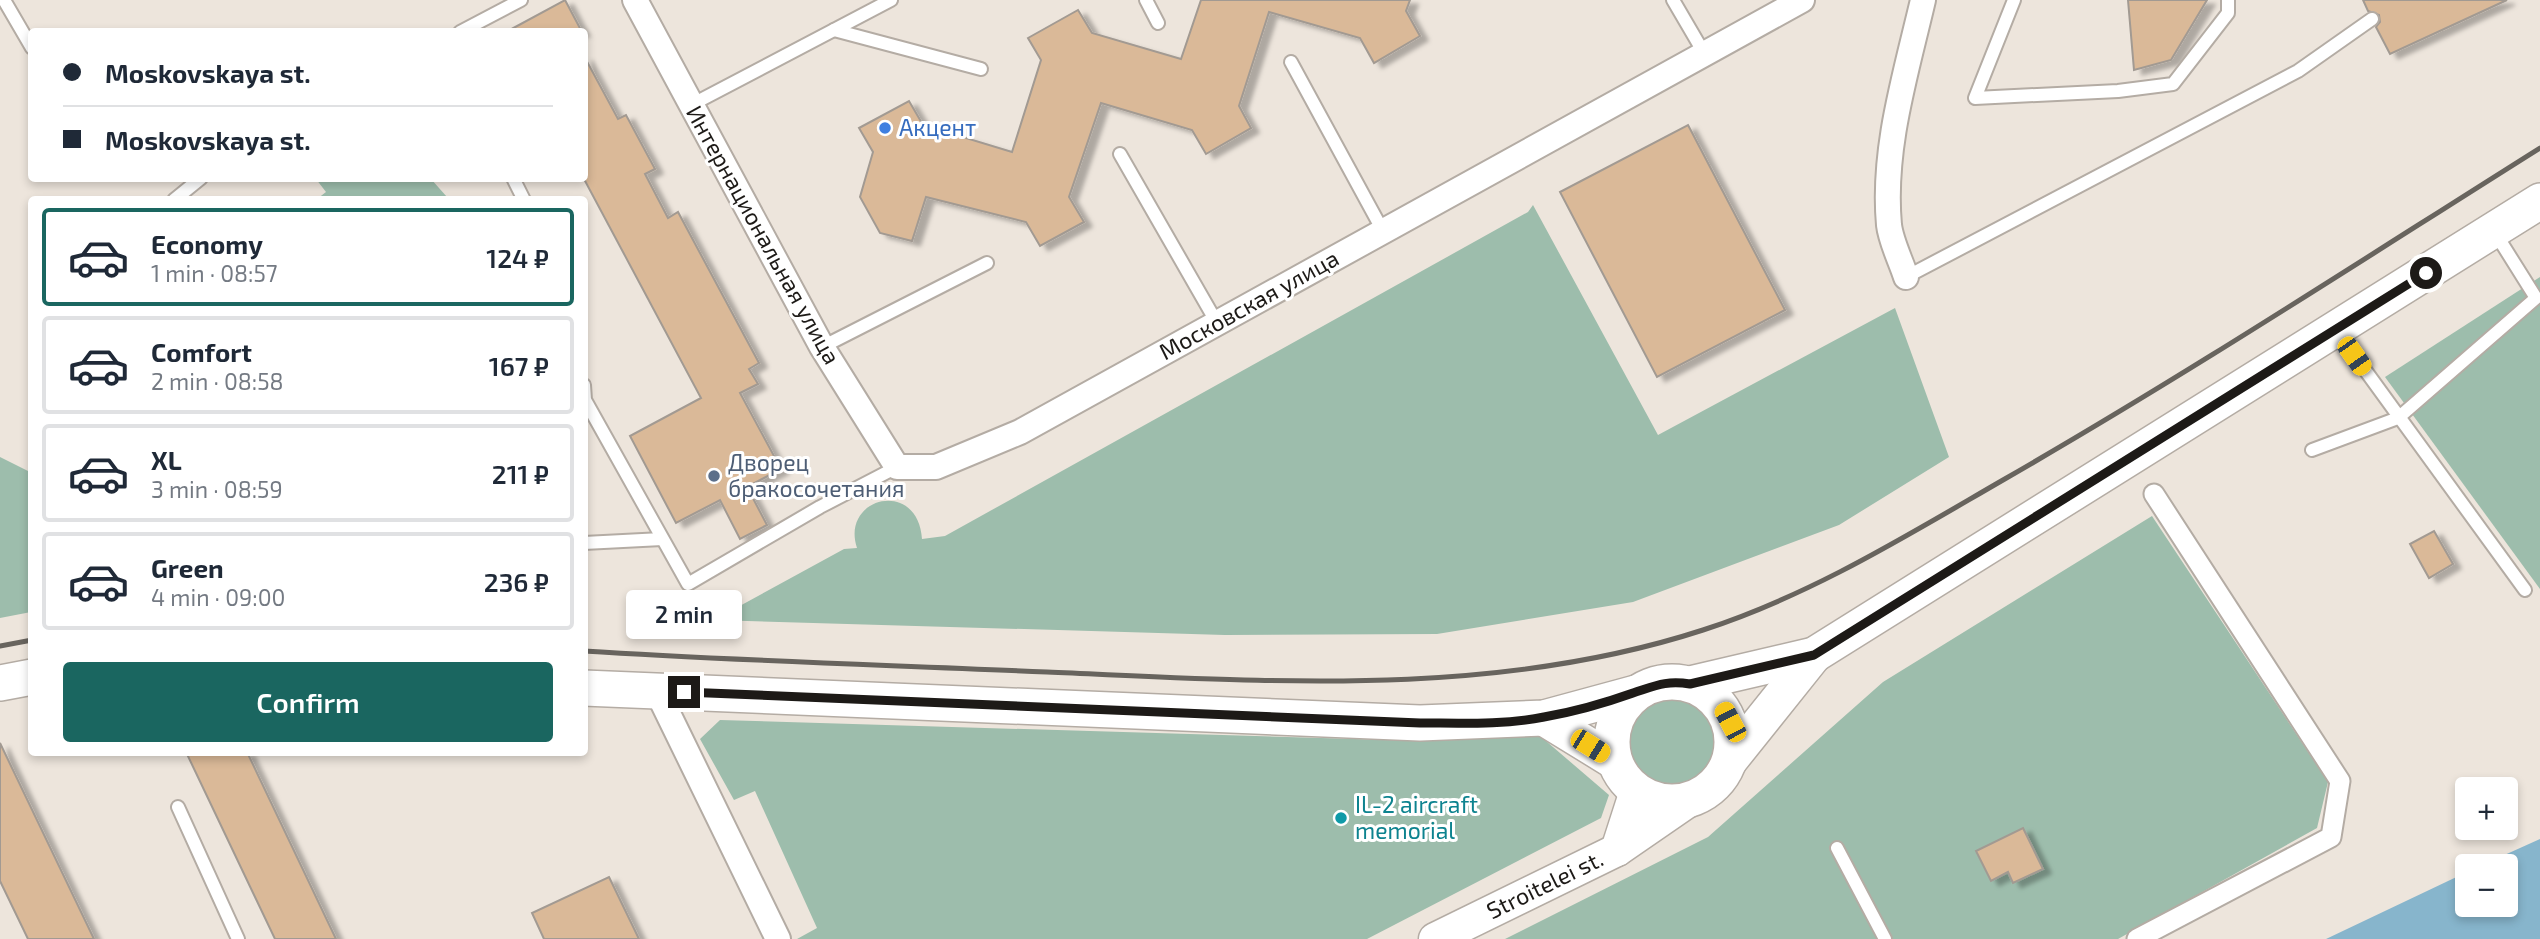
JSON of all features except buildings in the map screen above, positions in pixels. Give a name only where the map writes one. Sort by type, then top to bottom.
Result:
[{"type":"main road","points":[[1690,684],[1814,655],[2540,201]]},
{"type":"main road","points":[[1636,693],[1622,706],[1614,723],[1611,742],[1614,761],[1623,778],[1636,791],[1653,800],[1672,803],[1691,799],[1708,791],[1721,777],[1730,760],[1814,655]]},
{"type":"main road","points":[[0,683],[28,678]]},
{"type":"main road","points":[[588,688],[1420,723],[1544,718],[1636,693],[1653,684],[1671,681],[1690,684],[1707,692],[1721,706],[1730,722],[1733,741],[1730,760]]},
{"type":"main road","points":[[1544,718],[1614,761]]},
{"type":"street","name":"Интернациональная улица","points":[[635,0],[822,347],[897,467]]},
{"type":"street","name":"Московская улица","points":[[897,467],[936,467],[1020,432],[1802,0]]},
{"type":"street","points":[[1906,277],[1889,228],[1889,179],[1894,125],[1923,0]]},
{"type":"street","points":[[2137,939],[2331,837],[2340,781],[2154,494]]},
{"type":"street","points":[[657,691],[778,939]]},
{"type":"street","points":[[1617,850],[1636,791]]},
{"type":"street","name":"Stroitelei st.","points":[[1435,939],[1617,850],[1691,799]]},
{"type":"lane","points":[[4,0],[28,41]]},
{"type":"lane","points":[[468,28],[521,0]]},
{"type":"lane","points":[[691,105],[891,0]]},
{"type":"lane","points":[[1146,0],[1158,23]]},
{"type":"lane","points":[[1673,0],[1704,53]]},
{"type":"lane","points":[[2014,0],[1976,98],[2118,91],[2174,84],[2228,13],[2228,0]]},
{"type":"lane","points":[[1906,277],[2298,71],[2372,19]]},
{"type":"lane","points":[[834,30],[981,69]]},
{"type":"lane","points":[[1291,62],[1384,231]]},
{"type":"lane","points":[[1120,153],[1217,323]]},
{"type":"lane","points":[[179,196],[196,182]]},
{"type":"lane","points":[[2312,450],[2398,418],[2538,296],[2493,230]]},
{"type":"lane","points":[[822,347],[987,263]]},
{"type":"lane","points":[[2335,330],[2525,590]]},
{"type":"lane","points":[[588,404],[662,539],[588,543]]},
{"type":"lane","name":"Московская улица","points":[[662,539],[688,584],[820,507],[897,467]]},
{"type":"lane","points":[[178,807],[238,939]]},
{"type":"lane","points":[[1837,848],[1885,939]]},
{"type":"green space","points":[[318,182],[434,182],[446,196],[321,196],[326,192]]},
{"type":"green space","points":[[1533,205],[1658,435],[1895,308],[1949,457],[1839,525],[1633,602],[1437,634],[1225,635],[714,620],[844,549],[857,548],[855,530],[859,516],[869,507],[882,502],[895,502],[908,508],[917,520],[922,539],[945,536],[1528,212]]},
{"type":"green space","points":[[2540,277],[2540,589],[2385,377]]},
{"type":"green space","points":[[0,457],[28,471],[28,613],[0,618]]},
{"type":"green space","points":[[2152,516],[2328,782],[2317,828],[2118,939],[1505,939],[1708,837],[1883,682]]},
{"type":"green space","points":[[1672,698],[1689,701],[1703,711],[1713,725],[1716,742],[1713,759],[1703,773],[1689,783],[1672,786],[1655,783],[1641,773],[1631,759],[1628,742],[1631,725],[1641,711],[1655,701]]},
{"type":"green space","points":[[720,720],[1423,741],[1539,735],[1609,795],[1601,818],[1367,939],[797,939],[817,928],[755,791],[734,800],[700,739]]},
{"type":"water","points":[[2540,839],[2540,939],[2326,939],[2455,878],[2455,917],[2518,917],[2518,854],[2507,854]]},
{"type":"railway","points":[[588,651],[1295,681],[1460,676],[1542,667],[1623,652],[1743,616],[1820,582],[1894,543],[2139,400],[2540,148]]},
{"type":"railway","points":[[0,646],[28,641]]},
{"type":"place","name":"Акцент","points":[[885,128]]},
{"type":"place","name":"Дворец бракосочетания","points":[[714,476]]},
{"type":"place","name":"IL-2 aircraft memorial","points":[[1341,818]]},
{"type":"route","points":[[684,692],[1420,723],[1480,722],[1544,718],[1636,693],[1653,684],[1671,681],[1690,684],[1814,655],[2426,273]]}]
